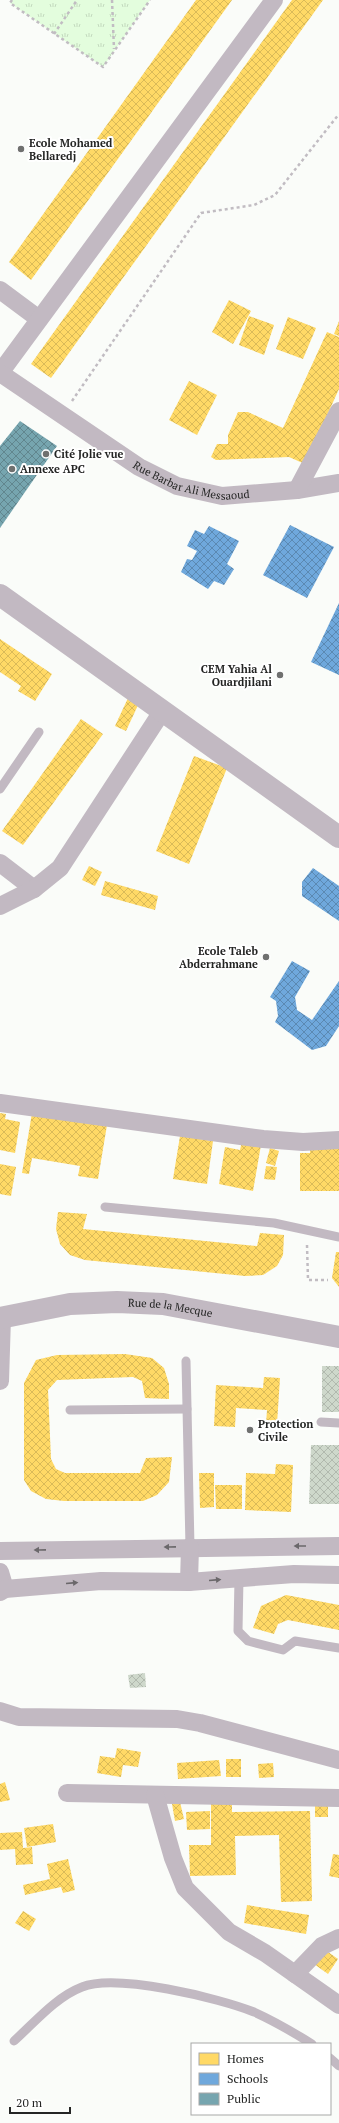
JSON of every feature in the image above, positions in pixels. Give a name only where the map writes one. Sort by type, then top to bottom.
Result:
[{"type":"street","points":[[0,373],[274,0]]},
{"type":"street","points":[[0,290],[39,319]]},
{"type":"street","name":"Rue Barbar Ali Messaoud","points":[[0,373],[139,467],[177,486],[222,496],[296,490],[339,483]]},
{"type":"street","points":[[296,490],[339,411]]},
{"type":"street","points":[[0,595],[339,837]]},
{"type":"street","points":[[0,906],[34,889],[60,868],[163,710]]},
{"type":"street","points":[[0,864],[34,889]]},
{"type":"street","points":[[0,1103],[263,1139],[303,1142],[339,1140]]},
{"type":"street","name":"Rue de la Mecque","points":[[1,1318],[70,1304],[117,1302],[147,1303],[226,1315],[339,1337]]},
{"type":"street","points":[[0,1381],[1,1318]]},
{"type":"street","points":[[0,1551],[339,1546]]},
{"type":"street","points":[[189,1582],[190,1547]]},
{"type":"street","points":[[2,1585],[102,1581],[189,1582],[294,1574],[339,1575]]},
{"type":"street","points":[[0,1711],[19,1717],[177,1719],[200,1722],[339,1760]]},
{"type":"street","points":[[67,1793],[339,1798]]},
{"type":"street","points":[[155,1795],[173,1858],[185,1888],[229,1932],[265,1953],[339,2005]]},
{"type":"street","points":[[295,1974],[322,1946],[339,1938]]},
{"type":"lane","points":[[0,789],[39,732]]},
{"type":"lane","points":[[105,1207],[274,1223],[339,1237]]},
{"type":"lane","points":[[186,1360],[190,1547]]},
{"type":"lane","points":[[70,1410],[187,1409]]},
{"type":"lane","points":[[321,1422],[339,1423]]},
{"type":"lane","points":[[239,1578],[238,1631],[248,1641],[283,1650],[294,1641],[339,1648]]},
{"type":"lane","points":[[14,2041],[67,1994],[84,1986],[109,1982],[150,1985],[200,1996],[252,2012],[290,2029],[311,2043]]},
{"type":"lane","points":[[331,2059],[339,2066]]},
{"type":"path","points":[[12,0],[10,3],[103,67],[150,0]]},
{"type":"path","points":[[54,34],[78,0]]},
{"type":"path","points":[[112,0],[114,51]]},
{"type":"path","points":[[62,415],[201,213],[254,205],[275,195],[339,114]]},
{"type":"path","points":[[306,1229],[308,1280],[328,1280]]},
{"type":"green space","points":[[12,0],[150,0],[103,67],[10,3]]},
{"type":"building: Homes","points":[[196,0],[232,0],[31,280],[9,262]]},
{"type":"building: Homes","points":[[292,0],[323,0],[51,378],[31,364]]},
{"type":"building: Homes","points":[[229,300],[251,311],[233,344],[212,332]]},
{"type":"building: Homes","points":[[249,316],[274,325],[264,355],[239,345]]},
{"type":"building: Homes","points":[[288,317],[316,328],[303,359],[276,349]]},
{"type":"building: Homes","points":[[339,321],[339,336],[334,334]]},
{"type":"building: Homes","points":[[327,332],[339,337],[339,389],[305,464],[289,457],[216,460],[211,457],[217,444],[228,444],[228,435],[238,412],[248,412],[283,428]]},
{"type":"building: Homes","points":[[189,381],[217,395],[197,435],[169,420]]},
{"type":"building: Homes","points":[[0,639],[52,674],[35,701],[18,691],[21,686],[0,672]]},
{"type":"building: Homes","points":[[128,698],[139,703],[126,731],[115,726]]},
{"type":"building: Homes","points":[[81,719],[103,734],[23,845],[2,831]]},
{"type":"building: Homes","points":[[194,756],[227,768],[189,864],[156,851]]},
{"type":"building: Homes","points":[[89,866],[102,872],[95,886],[82,880]]},
{"type":"building: Homes","points":[[105,881],[158,896],[155,910],[101,895]]},
{"type":"building: Homes","points":[[0,1113],[6,1114],[5,1119],[20,1122],[15,1153],[0,1150]]},
{"type":"building: Homes","points":[[32,1113],[107,1125],[98,1179],[78,1176],[80,1166],[32,1158],[29,1174],[22,1173]]},
{"type":"building: Homes","points":[[180,1136],[213,1141],[207,1184],[173,1179]]},
{"type":"building: Homes","points":[[242,1141],[261,1145],[253,1191],[219,1184],[225,1147],[240,1150]]},
{"type":"building: Homes","points":[[310,1146],[339,1146],[339,1191],[300,1191],[300,1153],[310,1153]]},
{"type":"building: Homes","points":[[270,1148],[279,1151],[275,1166],[266,1163]]},
{"type":"building: Homes","points":[[0,1164],[16,1167],[11,1196],[0,1194]]},
{"type":"building: Homes","points":[[266,1166],[277,1167],[275,1180],[264,1179]]},
{"type":"building: Homes","points":[[58,1212],[87,1214],[83,1229],[257,1246],[260,1233],[284,1235],[283,1255],[277,1266],[263,1275],[245,1276],[85,1260],[70,1255],[60,1244],[56,1229]]},
{"type":"building: Homes","points":[[336,1252],[339,1252],[339,1287],[332,1278]]},
{"type":"building: Homes","points":[[125,1354],[152,1358],[164,1368],[169,1384],[169,1399],[145,1398],[142,1381],[133,1377],[57,1380],[48,1390],[51,1459],[56,1469],[65,1473],[140,1473],[146,1458],[172,1457],[169,1482],[157,1495],[143,1501],[64,1501],[46,1499],[31,1491],[24,1480],[24,1383],[36,1360],[57,1355]]},
{"type":"building: Homes","points":[[264,1377],[280,1378],[277,1424],[266,1424],[267,1410],[236,1408],[235,1427],[214,1426],[216,1385],[263,1388]]},
{"type":"building: Homes","points":[[276,1464],[293,1465],[291,1512],[245,1510],[246,1473],[275,1474]]},
{"type":"building: Homes","points":[[199,1473],[214,1473],[214,1507],[200,1508]]},
{"type":"building: Homes","points":[[215,1485],[242,1485],[242,1509],[216,1509]]},
{"type":"building: Homes","points":[[286,1595],[339,1605],[339,1630],[288,1620],[278,1624],[274,1634],[253,1628],[261,1606]]},
{"type":"building: Homes","points":[[117,1748],[141,1752],[138,1767],[123,1765],[121,1777],[97,1773],[100,1756],[115,1758]]},
{"type":"building: Homes","points":[[226,1759],[241,1759],[241,1777],[226,1777]]},
{"type":"building: Homes","points":[[219,1760],[221,1776],[178,1779],[177,1763]]},
{"type":"building: Homes","points":[[273,1763],[274,1777],[259,1778],[258,1764]]},
{"type":"building: Homes","points":[[5,1782],[10,1800],[0,1802],[0,1784]]},
{"type":"building: Homes","points":[[211,1798],[232,1798],[232,1812],[310,1811],[312,1901],[281,1902],[279,1835],[235,1836],[236,1875],[190,1876],[189,1845],[211,1845]]},
{"type":"building: Homes","points":[[180,1802],[184,1819],[175,1821],[172,1804]]},
{"type":"building: Homes","points":[[315,1803],[328,1803],[328,1817],[315,1817]]},
{"type":"building: Homes","points":[[210,1811],[210,1829],[187,1830],[186,1812]]},
{"type":"building: Homes","points":[[53,1824],[56,1842],[27,1847],[24,1828]]},
{"type":"building: Homes","points":[[22,1832],[23,1848],[32,1847],[33,1864],[16,1865],[15,1849],[0,1850],[0,1833]]},
{"type":"building: Homes","points":[[333,1854],[339,1855],[339,1878],[329,1876]]},
{"type":"building: Homes","points":[[68,1859],[75,1890],[63,1893],[61,1887],[25,1895],[23,1885],[50,1879],[47,1864]]},
{"type":"building: Homes","points":[[247,1905],[309,1915],[306,1934],[244,1923]]},
{"type":"building: Homes","points":[[23,1911],[36,1919],[29,1931],[15,1923]]},
{"type":"building: Homes","points":[[324,1949],[338,1959],[328,1974],[314,1964]]},
{"type":"building: Schools","points":[[290,525],[334,547],[307,598],[263,575]]},
{"type":"building: Schools","points":[[209,526],[239,541],[227,564],[234,569],[224,585],[214,581],[208,589],[181,572],[187,559],[192,560],[197,551],[187,546],[195,530],[204,534]]},
{"type":"building: Schools","points":[[339,603],[339,675],[311,662]]},
{"type":"building: Schools","points":[[313,868],[339,886],[339,921],[302,896],[302,882]]},
{"type":"building: Schools","points":[[292,961],[310,971],[295,997],[297,1010],[312,1020],[339,981],[339,1026],[326,1046],[312,1050],[275,1022],[278,1016],[276,1001],[270,997]]},
{"type":"building: Public","points":[[20,421],[57,446],[0,528],[0,446]]},
{"type":"building: Other","points":[[322,1366],[339,1366],[339,1412],[322,1412]]},
{"type":"building: Other","points":[[311,1445],[339,1445],[339,1504],[309,1504]]},
{"type":"building: Other","points":[[145,1673],[146,1687],[130,1688],[128,1675]]},
{"type":"place","name":"Ecole Mohamed Bellaredj","points":[[21,149]]},
{"type":"place","name":"Cité Jolie vue","points":[[46,454]]},
{"type":"place","name":"Annexe APC","points":[[12,469]]},
{"type":"place","name":"CEM Yahia Al Ouardjilani","points":[[280,675]]},
{"type":"place","name":"Ecole Taleb Abderrahmane","points":[[266,957]]},
{"type":"place","name":"Protection Civile","points":[[250,1430]]}]
